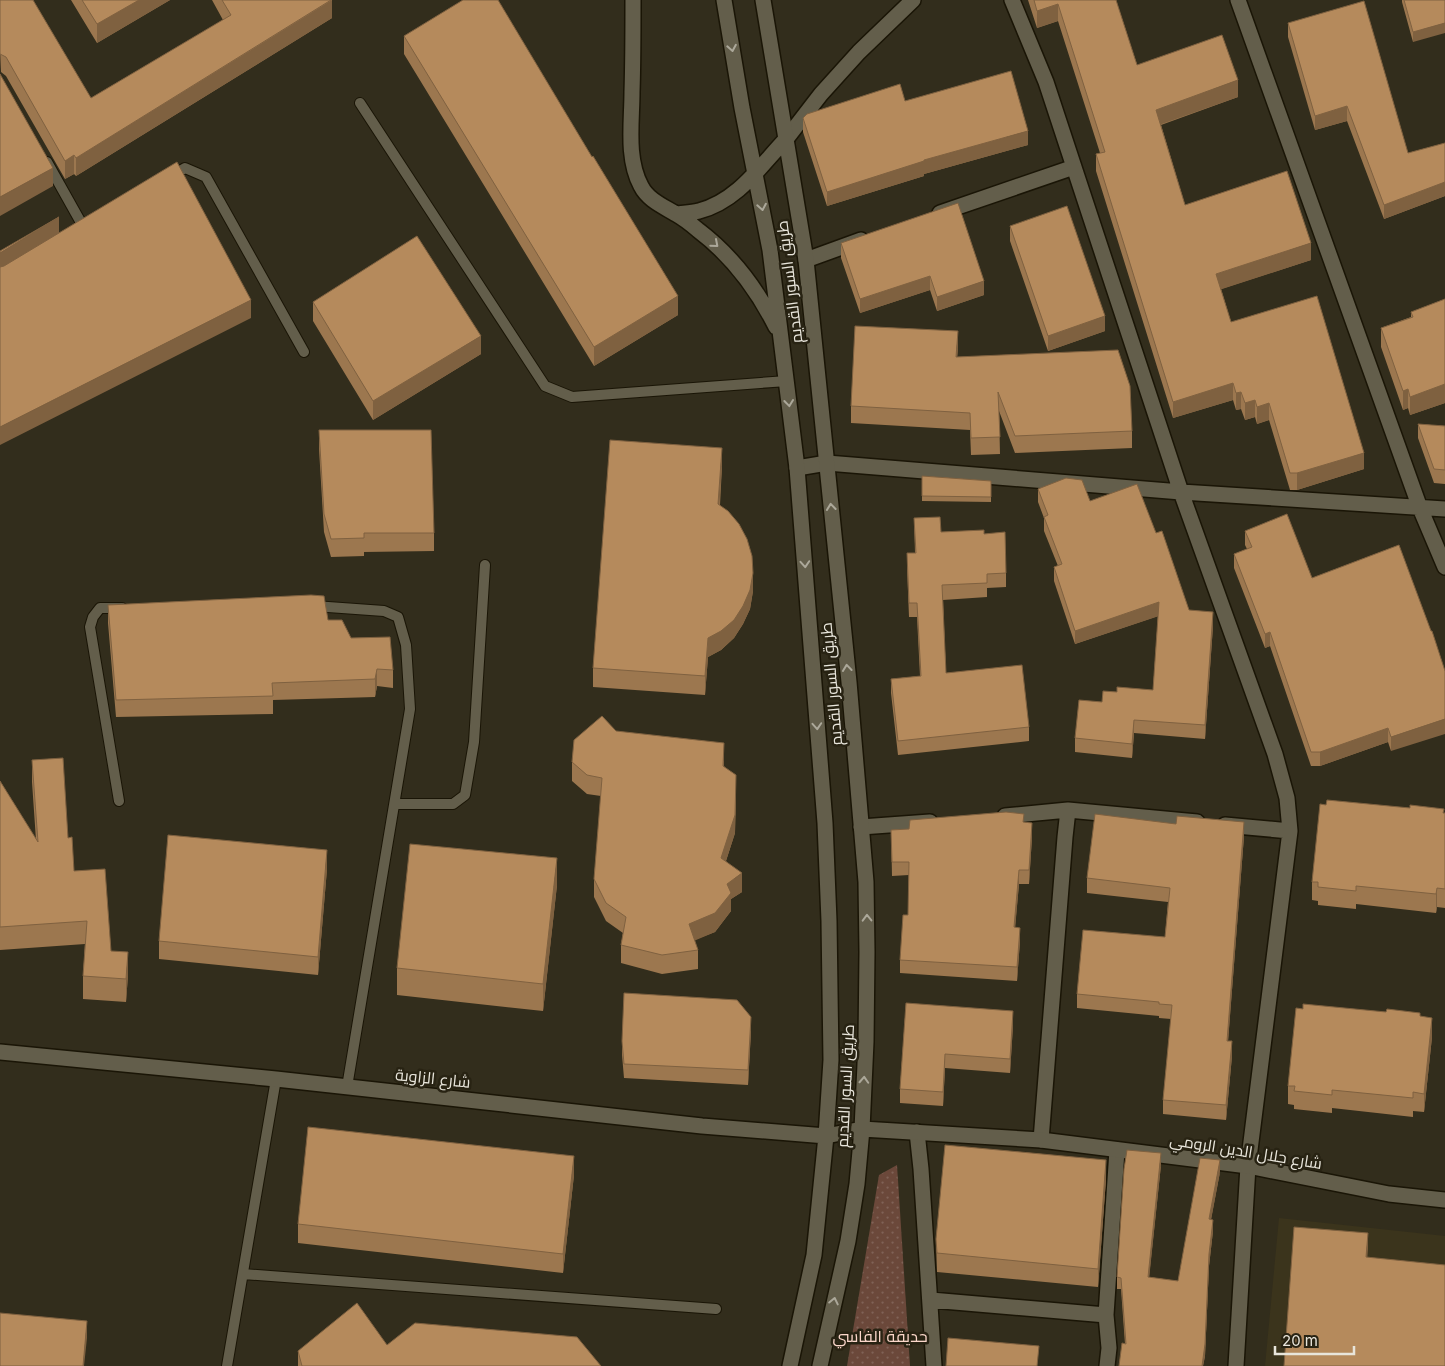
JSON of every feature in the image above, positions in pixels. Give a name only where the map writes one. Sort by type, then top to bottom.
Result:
[{"type":"main road","points":[[633,0],[632,149],[636,176],[642,188],[661,207],[676,214],[719,248],[738,268],[760,297],[781,337]]},
{"type":"main road","name":"طريق السور القديم","points":[[724,0],[742,108],[770,250],[787,381],[797,468],[825,823],[829,921],[831,1060],[826,1136],[814,1255],[790,1366]]},
{"type":"main road","name":"طريق السور القديم","points":[[763,0],[806,260],[849,682],[866,882],[866,1042],[862,1129],[857,1184],[848,1241],[820,1366]]},
{"type":"main road","points":[[676,214],[699,211],[721,202],[740,189],[787,138],[821,94],[859,52],[912,0]]},
{"type":"main road","points":[[1012,0],[1046,82],[1181,492],[1275,754],[1287,798],[1290,832],[1248,1166],[1236,1366]]},
{"type":"main road","points":[[1238,0],[1420,508],[1445,566]]},
{"type":"main road","points":[[926,218],[1074,167]]},
{"type":"main road","points":[[806,260],[871,237]]},
{"type":"main road","points":[[797,468],[827,463],[1181,492],[1445,509]]},
{"type":"main road","points":[[990,818],[1068,810],[1290,832]]},
{"type":"main road","points":[[1041,1140],[1068,810]]},
{"type":"main road","points":[[861,827],[941,822]]},
{"type":"main road","name":"شارع الزاوية","points":[[0,1052],[347,1086],[702,1126],[826,1136],[862,1129]]},
{"type":"main road","name":"شارع جلال الدين الرومي","points":[[862,1129],[1041,1140],[1248,1166],[1389,1194],[1445,1200]]},
{"type":"main road","points":[[917,1132],[922,1168],[934,1366]]},
{"type":"main road","points":[[1107,1366],[1109,1348],[1106,1315],[1117,1150]]},
{"type":"main road","points":[[931,1300],[1106,1315]]},
{"type":"lane","points":[[360,102],[545,386],[572,397],[787,381]]},
{"type":"lane","points":[[42,154],[84,228]]},
{"type":"lane","points":[[160,183],[185,168],[206,177],[304,352]]},
{"type":"lane","points":[[394,804],[453,804],[465,795],[474,742],[485,565]]},
{"type":"lane","points":[[300,605],[384,611],[398,617],[406,645],[410,709],[347,1086]]},
{"type":"lane","points":[[119,800],[90,627],[93,618],[100,608],[130,608]]},
{"type":"lane","points":[[226,1366],[276,1079]]},
{"type":"lane","points":[[243,1274],[716,1308]]},
{"type":"shaded area","points":[[1279,1218],[1445,1236],[1445,1366],[1265,1366]]},
{"type":"green space","name":"حديقة الفاسي","points":[[897,1165],[910,1366],[847,1366],[879,1175]]},
{"type":"building","points":[[0,0],[33,0],[91,98],[231,15],[222,0],[331,0],[76,158],[74,155],[65,161],[6,57],[0,54]]},
{"type":"building","points":[[82,0],[139,0],[97,24]]},
{"type":"building","points":[[463,0],[498,0],[678,296],[594,347],[404,36]]},
{"type":"building","points":[[1034,0],[1116,0],[1137,65],[1222,35],[1238,80],[1156,110],[1185,205],[1287,171],[1311,243],[1216,274],[1231,322],[1317,296],[1364,453],[1297,473],[1290,473],[1269,403],[1257,407],[1255,400],[1245,403],[1241,392],[1236,393],[1233,383],[1173,402],[1096,154],[1105,152],[1058,4],[1037,11]]},
{"type":"building","points":[[1404,0],[1445,0],[1445,23],[1413,32]]},
{"type":"building","points":[[1364,1],[1408,153],[1445,143],[1445,182],[1384,205],[1347,106],[1315,116],[1288,23]]},
{"type":"building","points":[[1011,71],[1028,131],[924,160],[827,192],[803,118],[807,114],[900,84],[905,101]]},
{"type":"building","points":[[0,74],[53,168],[0,197]]},
{"type":"building","points":[[177,162],[251,300],[0,427],[0,267]]},
{"type":"building","points":[[958,203],[984,281],[937,297],[930,276],[860,299],[841,243]]},
{"type":"building","points":[[1067,206],[1105,316],[1048,336],[1010,226]]},
{"type":"building","points":[[59,217],[0,253],[0,251]]},
{"type":"building","points":[[417,236],[481,336],[373,401],[313,302]]},
{"type":"building","points":[[1445,299],[1445,384],[1410,397],[1408,389],[1403,391],[1381,328],[1413,317],[1411,312]]},
{"type":"building","points":[[855,326],[958,331],[956,357],[1118,350],[1130,386],[1132,431],[1015,436],[998,392],[1000,437],[971,438],[970,413],[851,406]]},
{"type":"building","points":[[1418,424],[1445,426],[1445,470],[1434,469]]},
{"type":"building","points":[[319,430],[431,430],[434,533],[364,533],[364,538],[331,539],[324,514]]},
{"type":"building","points":[[610,440],[722,448],[718,504],[728,511],[739,524],[747,539],[752,556],[753,573],[750,590],[734,620],[721,631],[708,638],[705,676],[593,668]]},
{"type":"building","points":[[922,476],[991,481],[991,497],[922,496]]},
{"type":"building","points":[[1066,478],[1082,480],[1090,501],[1137,484],[1156,533],[1162,531],[1189,610],[1213,612],[1205,725],[1134,720],[1132,744],[1075,738],[1079,700],[1102,702],[1103,691],[1117,692],[1117,687],[1153,690],[1159,602],[1075,631],[1054,567],[1062,564],[1044,517],[1048,515],[1038,489]]},
{"type":"building","points":[[1287,514],[1312,578],[1399,545],[1432,631],[1445,671],[1445,719],[1391,737],[1388,728],[1320,752],[1311,752],[1270,632],[1265,634],[1234,554],[1252,547],[1245,531]]},
{"type":"building","points":[[940,517],[941,532],[984,530],[984,534],[1005,532],[1006,573],[987,574],[987,583],[942,585],[946,673],[1022,665],[1029,727],[898,741],[891,679],[921,676],[917,603],[909,603],[907,553],[916,553],[914,518]]},
{"type":"building","points":[[311,595],[324,596],[328,620],[342,620],[351,638],[390,637],[393,670],[377,669],[375,679],[272,683],[273,696],[116,700],[108,605]]},
{"type":"building","points":[[602,716],[616,731],[724,743],[723,766],[736,775],[735,815],[721,858],[742,873],[727,884],[731,893],[715,913],[689,924],[698,950],[662,955],[621,945],[626,917],[606,903],[594,879],[602,778],[587,775],[572,762],[574,740]]},
{"type":"building","points":[[63,758],[68,838],[72,837],[74,871],[105,869],[111,951],[128,952],[126,979],[83,976],[87,921],[0,927],[0,781],[38,842],[32,760]]},
{"type":"building","points":[[1327,800],[1410,808],[1410,805],[1444,809],[1445,889],[1437,888],[1436,894],[1356,886],[1356,891],[1318,887],[1318,882],[1312,882],[1320,804],[1326,805]]},
{"type":"building","points":[[1006,812],[1024,814],[1023,822],[1032,823],[1029,870],[1019,870],[1014,927],[1020,928],[1017,967],[900,960],[903,915],[908,915],[909,862],[892,862],[891,830],[909,829],[910,820]]},
{"type":"building","points":[[1095,814],[1176,824],[1177,816],[1244,822],[1227,1041],[1232,1041],[1226,1105],[1163,1100],[1172,1005],[1077,994],[1083,930],[1165,937],[1170,888],[1087,878]]},
{"type":"building","points":[[168,835],[327,850],[318,957],[159,941]]},
{"type":"building","points":[[410,844],[557,858],[543,984],[397,968]]},
{"type":"building","points":[[624,993],[737,1000],[751,1017],[748,1070],[624,1064],[622,1041]]},
{"type":"building","points":[[906,1003],[1013,1011],[1010,1059],[945,1054],[943,1092],[900,1089]]},
{"type":"building","points":[[1303,1004],[1386,1012],[1387,1009],[1420,1013],[1420,1016],[1432,1018],[1424,1094],[1413,1092],[1413,1098],[1332,1090],[1332,1095],[1294,1091],[1295,1086],[1288,1086],[1296,1008],[1303,1009]]},
{"type":"building","points":[[308,1127],[574,1156],[563,1254],[298,1224]]},
{"type":"building","points":[[945,1145],[1106,1160],[1098,1269],[937,1253],[936,1239]]},
{"type":"building","points":[[1127,1150],[1161,1153],[1148,1277],[1178,1281],[1200,1158],[1220,1160],[1209,1219],[1213,1220],[1202,1366],[1119,1366],[1122,1343],[1126,1344],[1121,1278],[1117,1277]]},
{"type":"building","points":[[1294,1227],[1368,1233],[1366,1257],[1445,1265],[1445,1366],[1284,1366]]},
{"type":"building","points":[[357,1303],[387,1345],[415,1323],[577,1337],[601,1366],[302,1366],[298,1351]]},
{"type":"building","points":[[0,1313],[87,1321],[83,1366],[0,1366]]},
{"type":"building","points":[[948,1338],[1039,1346],[1037,1366],[946,1366]]}]
